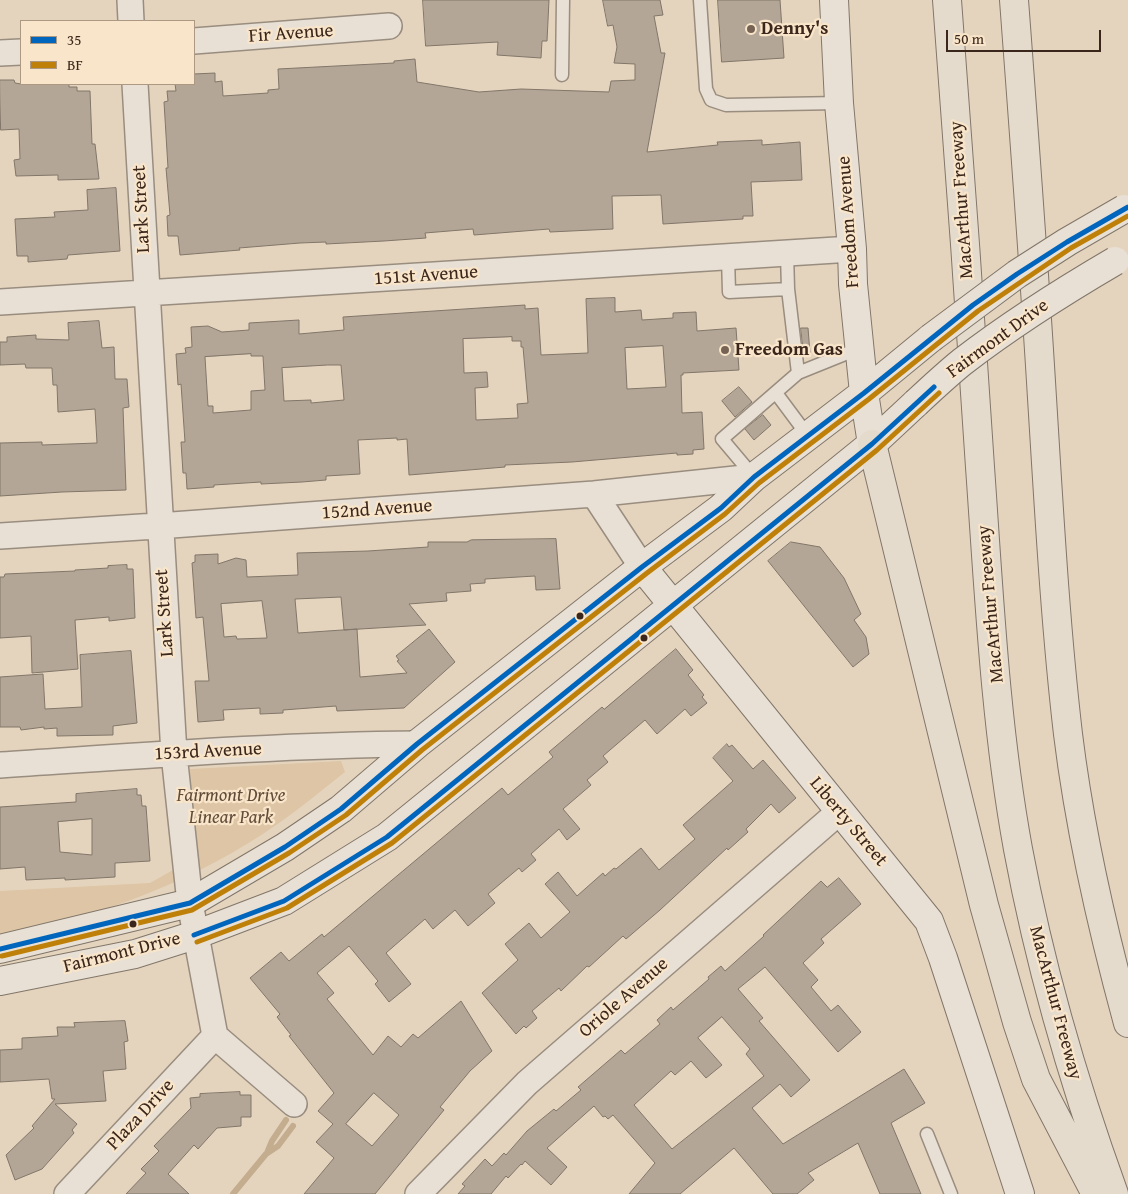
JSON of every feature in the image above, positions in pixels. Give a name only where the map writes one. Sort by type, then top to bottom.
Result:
[{"type":"highway","name":"MacArthur Freeway","points":[[947,0],[962,184],[989,598],[1003,742],[1018,846],[1038,947],[1063,1040],[1114,1194]]},
{"type":"highway","points":[[1014,0],[1058,629],[1068,736],[1084,836],[1102,923],[1128,1023]]},
{"type":"highway","points":[[872,444],[984,905],[1017,1022],[1036,1079],[1096,1194]]},
{"type":"main road","name":"Freedom Avenue","points":[[834,0],[839,103],[852,249],[853,284],[864,393],[872,444]]},
{"type":"main road","name":"Fairmont Drive","points":[[0,949],[190,903],[285,847],[341,809],[417,744],[642,567],[721,508],[754,478],[864,393],[931,338],[1017,274],[1126,208]]},
{"type":"main road","name":"Fairmont Drive","points":[[0,981],[135,954],[195,935],[284,901],[387,837],[872,444],[960,364],[1007,329],[1121,257]]},
{"type":"main road","name":"Liberty Street","points":[[642,567],[929,921],[943,958],[1020,1194]]},
{"type":"street","points":[[130,0],[132,20]]},
{"type":"street","name":"Fir Avenue","points":[[195,41],[389,26]]},
{"type":"street","points":[[0,53],[20,52]]},
{"type":"street","name":"Lark Street","points":[[135,85],[174,754],[190,903],[215,1036]]},
{"type":"street","name":"151st Avenue","points":[[0,302],[852,249]]},
{"type":"street","name":"152nd Avenue","points":[[0,536],[594,494],[754,478]]},
{"type":"street","name":"Liberty Street","points":[[594,494],[642,567]]},
{"type":"street","name":"153rd Avenue","points":[[0,765],[366,744],[417,744]]},
{"type":"street","name":"Oriole Avenue","points":[[418,1194],[527,1083],[839,812]]},
{"type":"street","points":[[215,1036],[294,1104]]},
{"type":"street","name":"Plaza Drive","points":[[67,1194],[215,1036]]},
{"type":"lane","points":[[562,75],[563,0]]},
{"type":"lane","points":[[700,0],[706,89],[711,100],[726,105],[839,103]]},
{"type":"lane","points":[[787,253],[788,290],[798,373]]},
{"type":"lane","points":[[728,257],[729,292],[788,290]]},
{"type":"lane","points":[[754,478],[722,439],[798,373],[860,348]]},
{"type":"lane","points":[[776,393],[808,436]]},
{"type":"lane","points":[[927,1134],[951,1194]]},
{"type":"green space","name":"Fairmont Drive Linear Park","points":[[341,761],[345,772],[279,823],[214,863],[146,894],[110,907],[74,918],[0,934],[0,891],[150,883],[194,858],[190,769]]},
{"type":"building","points":[[423,0],[549,0],[547,41],[542,41],[541,58],[497,55],[498,42],[426,46]]},
{"type":"building","points":[[603,0],[660,0],[663,15],[654,16],[661,53],[665,53],[647,152],[718,145],[717,142],[762,140],[762,145],[800,142],[802,180],[751,182],[753,216],[743,216],[743,219],[663,224],[661,195],[612,196],[613,229],[550,232],[549,229],[474,235],[473,229],[425,233],[426,238],[326,244],[326,242],[300,243],[180,255],[178,236],[168,236],[167,216],[170,215],[166,168],[168,168],[164,102],[168,101],[167,91],[176,91],[175,85],[195,85],[195,74],[215,73],[215,82],[222,81],[223,96],[268,93],[268,90],[279,89],[278,69],[394,63],[394,61],[415,59],[417,82],[479,92],[521,89],[609,92],[611,81],[635,80],[635,64],[614,63],[617,47],[613,25],[608,26]]},
{"type":"building","name":"Denny's","points":[[718,0],[780,0],[784,58],[722,62]]},
{"type":"building","points":[[0,80],[14,80],[15,83],[20,85],[69,85],[69,87],[77,87],[77,91],[90,91],[92,144],[95,144],[99,179],[58,180],[58,175],[16,176],[14,160],[20,159],[19,129],[1,130]]},
{"type":"building","points":[[116,188],[120,251],[68,255],[67,259],[28,262],[28,256],[17,256],[15,219],[55,217],[54,212],[88,210],[87,190]]},
{"type":"building","points":[[615,298],[615,312],[641,310],[642,320],[673,318],[673,313],[696,312],[697,331],[736,328],[739,370],[683,373],[681,375],[682,413],[702,412],[704,449],[693,450],[693,454],[677,455],[677,453],[572,462],[505,465],[505,467],[409,475],[407,439],[358,440],[360,474],[326,476],[326,480],[214,485],[214,487],[187,489],[186,473],[183,473],[181,442],[185,442],[181,384],[178,385],[176,354],[186,353],[185,348],[192,347],[191,327],[208,326],[222,332],[249,330],[249,323],[299,320],[299,334],[344,330],[343,317],[525,305],[525,309],[538,308],[541,355],[588,353],[586,299]],"holes":[[[512,337],[512,341],[521,341],[528,403],[517,404],[518,418],[476,420],[475,388],[488,387],[487,372],[464,373],[463,339]],[[663,346],[666,387],[627,389],[625,348]],[[251,354],[251,356],[263,356],[265,390],[251,391],[251,410],[213,413],[213,406],[208,406],[205,357]],[[341,365],[344,400],[311,403],[311,400],[284,401],[282,368]]]},
{"type":"building","points":[[99,321],[102,348],[114,347],[115,379],[127,379],[129,407],[123,408],[126,490],[0,496],[0,443],[42,442],[42,445],[97,443],[95,409],[58,412],[57,385],[53,385],[52,368],[26,368],[25,364],[0,365],[0,342],[7,342],[7,337],[36,335],[36,339],[69,340],[68,323]]},
{"type":"building","points":[[801,328],[808,328],[810,353],[804,354]]},
{"type":"building","points":[[739,387],[752,402],[735,417],[722,401]]},
{"type":"building","points":[[763,415],[771,425],[754,440],[745,429]]},
{"type":"building","points":[[556,539],[560,589],[536,590],[535,576],[485,579],[485,583],[470,584],[471,591],[446,593],[447,601],[409,604],[426,625],[357,629],[360,677],[407,673],[397,661],[399,660],[396,656],[429,629],[455,662],[404,708],[337,711],[336,706],[283,710],[283,713],[260,714],[260,708],[223,710],[224,720],[198,722],[195,681],[209,681],[203,617],[196,618],[192,563],[195,562],[195,555],[218,554],[218,564],[236,558],[246,560],[247,577],[298,575],[297,553],[428,547],[428,542]],"holes":[[[341,597],[344,630],[298,633],[295,599]],[[262,601],[267,638],[237,639],[236,636],[224,637],[221,604]]]},
{"type":"building","points":[[791,542],[820,547],[844,578],[861,614],[854,620],[866,637],[869,654],[853,667],[768,561]]},
{"type":"building","points":[[127,565],[127,569],[133,569],[135,618],[109,621],[109,617],[75,620],[78,669],[32,673],[31,636],[0,638],[0,577],[4,577],[5,574],[75,571]]},
{"type":"building","points":[[676,649],[693,670],[688,675],[704,695],[702,697],[707,703],[691,716],[685,709],[657,734],[645,720],[603,756],[608,762],[587,780],[591,785],[563,809],[580,829],[567,840],[559,829],[531,854],[536,860],[522,872],[519,868],[488,894],[495,903],[468,926],[455,910],[433,929],[425,919],[386,953],[411,984],[389,1002],[375,984],[378,981],[349,946],[317,973],[334,993],[327,999],[373,1055],[388,1036],[401,1047],[413,1034],[418,1038],[461,1001],[492,1051],[470,1071],[440,1107],[444,1110],[375,1194],[304,1194],[334,1158],[316,1142],[333,1124],[318,1111],[334,1093],[289,1036],[291,1035],[277,1017],[280,1014],[250,978],[281,952],[289,961],[322,934],[324,937],[502,788],[508,795],[553,757],[549,752],[602,707],[604,709]],"holes":[[[374,1093],[399,1115],[372,1146],[346,1124]]]},
{"type":"building","points":[[131,651],[137,723],[113,726],[113,735],[57,736],[57,728],[44,729],[44,727],[21,730],[20,727],[0,727],[0,677],[43,674],[45,709],[82,707],[80,655]]},
{"type":"building","points":[[727,744],[729,747],[732,745],[753,769],[763,760],[796,798],[779,813],[771,804],[746,829],[748,832],[728,850],[727,848],[660,910],[626,939],[623,936],[561,991],[559,988],[532,1011],[537,1018],[526,1028],[524,1026],[516,1034],[482,993],[518,960],[505,944],[529,923],[541,938],[570,912],[545,884],[558,872],[577,896],[603,873],[605,876],[614,868],[616,869],[641,848],[659,870],[695,839],[683,825],[733,781],[713,758]]},
{"type":"building","points":[[137,789],[137,795],[141,795],[142,806],[146,806],[150,861],[115,863],[115,877],[65,880],[65,878],[26,880],[25,867],[0,869],[0,807],[76,802],[76,794]],"holes":[[[92,819],[92,855],[60,852],[58,822]]]},
{"type":"building","points":[[839,878],[861,904],[821,939],[824,943],[803,963],[818,980],[811,987],[831,1011],[838,1005],[861,1032],[838,1052],[765,967],[738,989],[763,1018],[759,1021],[810,1080],[791,1097],[780,1084],[752,1108],[783,1144],[904,1069],[925,1103],[891,1123],[921,1194],[880,1194],[858,1143],[808,1173],[814,1180],[797,1194],[773,1194],[734,1148],[680,1194],[629,1194],[655,1163],[613,1115],[608,1119],[605,1116],[603,1117],[594,1106],[547,1148],[567,1167],[551,1185],[525,1161],[508,1178],[506,1176],[491,1194],[458,1194],[465,1186],[462,1184],[485,1159],[492,1166],[504,1153],[506,1155],[527,1131],[554,1109],[556,1111],[581,1090],[578,1087],[621,1050],[625,1054],[660,1024],[657,1020],[671,1007],[673,1010],[721,966],[725,971],[821,881],[827,887]],"holes":[[[722,1017],[750,1049],[746,1054],[764,1076],[672,1149],[634,1105],[671,1071],[675,1075],[691,1061],[706,1078],[722,1065],[698,1038]]]},
{"type":"building","points":[[125,1021],[128,1041],[124,1042],[126,1069],[103,1071],[106,1101],[55,1104],[77,1124],[72,1130],[74,1133],[42,1169],[15,1180],[6,1155],[34,1128],[32,1126],[55,1099],[52,1099],[49,1079],[0,1082],[0,1050],[22,1049],[22,1038],[58,1036],[57,1027],[75,1027],[74,1023]]},
{"type":"building","points":[[240,1092],[240,1095],[251,1095],[251,1117],[241,1117],[241,1126],[217,1128],[198,1149],[194,1145],[168,1174],[189,1194],[126,1194],[146,1173],[141,1169],[159,1151],[154,1146],[191,1108],[190,1098],[200,1097],[200,1094]]},
{"type":"waterway","points":[[267,1153],[272,1141],[286,1120]]},
{"type":"waterway","points":[[233,1194],[266,1154],[278,1146],[293,1126]]},
{"type":"transit line","name":"35","points":[[0,949],[190,903],[285,847],[341,809],[417,744],[642,567],[721,508],[754,477],[864,393],[973,305],[1067,242],[1128,207]]},
{"type":"transit line","name":"BF","points":[[2,956],[192,910],[289,853],[346,815],[422,750],[725,514],[759,483],[869,399],[978,311],[1071,248],[1128,216]]},
{"type":"transit line","name":"35","points":[[194,935],[284,901],[387,837],[872,444],[934,387]]},
{"type":"transit line","name":"BF","points":[[197,942],[287,908],[392,843],[877,450],[939,393]]},
{"type":"place","name":"Denny's","points":[[751,29]]},
{"type":"place","name":"Freedom Gas","points":[[725,350]]}]
